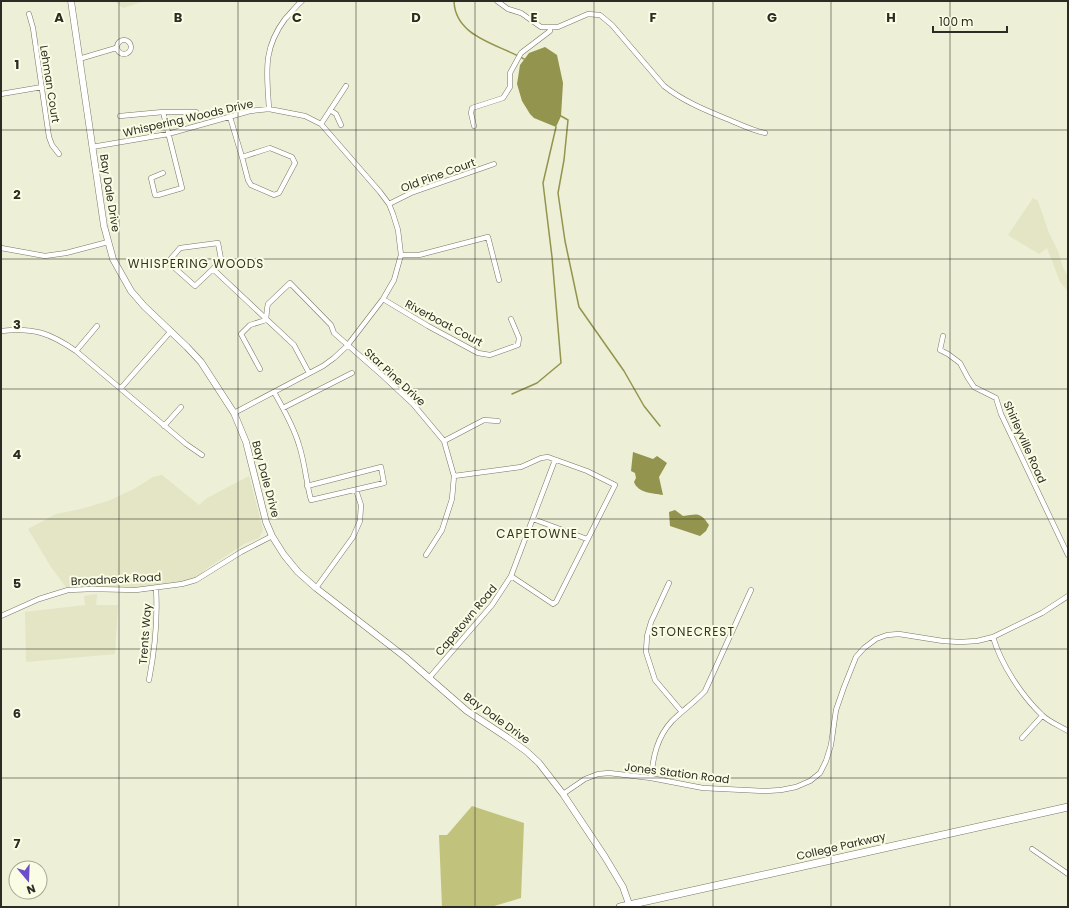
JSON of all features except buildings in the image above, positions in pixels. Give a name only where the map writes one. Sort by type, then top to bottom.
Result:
[{"type":"main road","name":"College Parkway","points":[[620,907],[630,906],[1068,807]]},
{"type":"street","name":"Bay Dale Drive","points":[[71,1],[104,226],[113,259],[131,291],[144,306],[201,362],[234,413],[246,442],[262,510],[272,536],[284,555],[298,572],[316,588],[352,615],[467,711],[526,751],[544,769],[563,794],[623,887],[630,906]]},
{"type":"street","points":[[269,109],[267,67],[271,44],[282,24],[293,9],[302,1]]},
{"type":"street","points":[[497,1],[508,9],[521,13],[541,27],[558,27],[588,14],[600,15],[612,25],[664,86],[672,93],[700,108],[750,129],[765,133]]},
{"type":"street","name":"Lehman Court","points":[[29,14],[33,28],[49,137],[52,145],[59,154]]},
{"type":"street","points":[[474,126],[471,113],[472,108],[503,98],[510,87],[510,72],[521,53],[550,31],[550,28]]},
{"type":"street","points":[[79,59],[116,48]]},
{"type":"street","points":[[321,124],[346,86]]},
{"type":"street","points":[[1,94],[42,87]]},
{"type":"street","name":"Whispering Woods Drive","points":[[92,147],[168,134],[250,111],[269,109],[286,111],[305,116],[321,124],[389,204],[394,214],[398,230],[401,254],[394,280],[383,299],[347,346],[334,358],[322,366],[234,413]]},
{"type":"street","points":[[330,110],[336,114],[341,125]]},
{"type":"street","points":[[120,116],[163,112],[196,112]]},
{"type":"street","points":[[163,112],[182,188],[158,196],[155,195],[151,178],[163,173]]},
{"type":"street","points":[[230,117],[248,180],[251,185],[274,195],[278,193],[294,162],[292,157],[270,148],[242,157]]},
{"type":"street","name":"Old Pine Court","points":[[389,204],[411,193],[494,164]]},
{"type":"street","points":[[401,254],[419,255],[488,237],[499,280]]},
{"type":"street","points":[[1,248],[45,256],[66,253],[108,242]]},
{"type":"street","points":[[218,243],[221,259],[213,269],[195,286],[168,262],[180,248],[218,243]]},
{"type":"street","points":[[213,269],[294,345],[309,373]]},
{"type":"street","name":"Star Pine Drive","points":[[266,320],[268,304],[290,283],[347,346],[383,376],[413,404],[444,441],[454,476],[452,499],[442,530],[426,556]]},
{"type":"street","name":"Riverboat Court","points":[[383,299],[428,326],[478,352],[490,355],[518,345],[519,338],[510,319]]},
{"type":"street","points":[[260,369],[241,334],[250,325],[266,320]]},
{"type":"street","points":[[76,351],[97,326]]},
{"type":"street","points":[[1,331],[18,329],[32,330],[55,338],[76,351],[164,426],[202,455]]},
{"type":"street","points":[[121,388],[171,331]]},
{"type":"street","name":"Shirleyville Road","points":[[944,336],[940,350],[960,363],[974,387],[996,398],[1001,414],[1068,555]]},
{"type":"street","points":[[283,408],[352,373]]},
{"type":"street","points":[[274,392],[283,408],[299,445],[307,486],[311,500],[384,483],[380,467],[307,486]]},
{"type":"street","points":[[164,426],[181,407]]},
{"type":"street","points":[[444,441],[484,420],[498,421]]},
{"type":"street","points":[[454,476],[521,467],[541,458],[548,457],[587,471],[615,485],[554,604],[511,576]]},
{"type":"street","name":"Capetown Road","points":[[429,678],[492,606],[511,576],[554,460]]},
{"type":"street","points":[[316,588],[353,537],[360,521],[360,505],[356,490]]},
{"type":"street","points":[[533,519],[587,539]]},
{"type":"street","name":"Broadneck Road","points":[[1,616],[39,599],[68,590],[132,590],[182,584],[196,580],[241,552],[272,536]]},
{"type":"street","points":[[669,583],[651,622],[647,636],[646,652],[655,680],[682,712]]},
{"type":"street","name":"Trents Way","points":[[149,680],[158,619],[156,588]]},
{"type":"street","points":[[651,778],[656,748],[662,735],[672,721],[697,700],[704,691],[750,590]]},
{"type":"street","name":"Jones Station Road","points":[[563,794],[585,779],[598,774],[609,773],[651,778],[704,788],[781,790],[796,787],[810,781],[820,773],[831,745],[836,710],[856,656],[876,639],[887,635],[899,634],[943,641],[977,641],[993,637],[1042,613],[1068,596]]},
{"type":"street","points":[[993,637],[997,653],[1005,667],[1042,716],[1068,731]]},
{"type":"street","points":[[1022,738],[1042,716]]},
{"type":"street","points":[[1032,849],[1068,874]]},
{"type":"shaded area","points":[[114,1],[145,1],[123,8]]},
{"type":"shaded area","points":[[545,47],[557,55],[563,83],[561,116],[556,127],[534,118],[530,114],[522,101],[517,84],[520,65],[529,53]]},
{"type":"shaded area","points":[[1033,198],[1038,201],[1049,233],[1058,251],[1063,268],[1068,276],[1068,291],[1060,282],[1047,248],[1039,254],[1008,235]]},
{"type":"shaded area","points":[[633,452],[653,459],[657,456],[667,463],[659,477],[663,495],[646,492],[636,486],[634,482],[636,478],[635,473],[631,471]]},
{"type":"shaded area","points":[[162,475],[199,505],[207,498],[249,476],[263,530],[259,538],[244,544],[206,569],[196,580],[156,588],[68,590],[51,567],[28,529],[56,514],[81,509],[108,501],[134,489],[153,477]]},
{"type":"shaded area","points":[[675,510],[683,516],[701,516],[709,525],[706,531],[700,536],[670,526],[669,512]]},
{"type":"shaded area","points":[[97,594],[96,605],[118,605],[115,654],[26,662],[25,612],[85,605],[84,596]]},
{"type":"green space","points":[[472,806],[524,823],[521,898],[491,907],[442,907],[439,835],[447,835]]},
{"type":"waterway","points":[[454,1],[456,13],[462,23],[470,31],[491,44],[524,59]]},
{"type":"waterway","points":[[561,116],[568,120],[564,160],[558,193],[565,241],[579,307],[624,371],[644,406],[660,426]]},
{"type":"waterway","points":[[512,394],[537,383],[561,363],[552,257],[543,183],[556,127]]},
{"type":"district","name":"WHISPERING WOODS","points":[[196,263]]},
{"type":"district","name":"CAPETOWNE","points":[[537,533]]},
{"type":"district","name":"STONECREST","points":[[693,631]]}]
